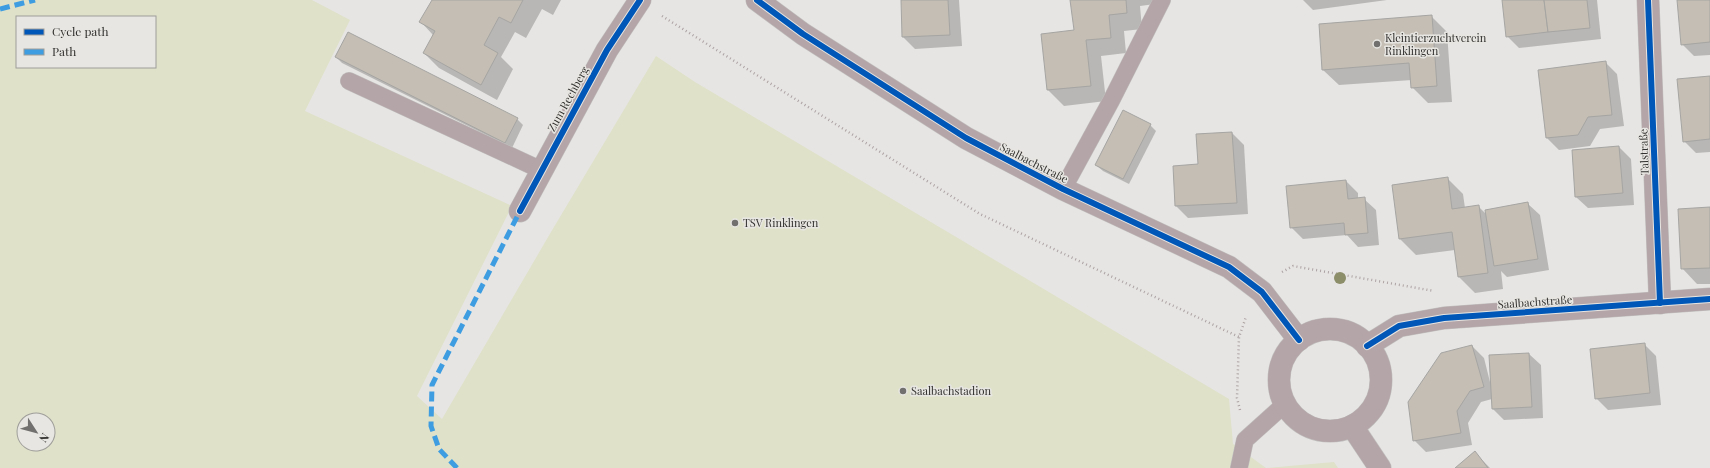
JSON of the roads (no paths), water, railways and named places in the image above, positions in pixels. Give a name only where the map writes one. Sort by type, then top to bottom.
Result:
[{"type":"street","name":"Saalbachstraße","points":[[757,0],[803,34],[966,138],[1063,189],[1228,268],[1262,292],[1299,340]]},
{"type":"street","name":"Talstraße","points":[[1648,0],[1660,303]]},
{"type":"street","name":"Zum Rechberg","points":[[520,211],[607,50],[639,1]]},
{"type":"street","name":"Saalbachstraße","points":[[1368,346],[1399,326],[1444,318],[1710,299]]},
{"type":"street","points":[[1327,330],[1342,331],[1356,336],[1368,346],[1376,359],[1380,374],[1380,390],[1374,405],[1365,417],[1352,426],[1337,431],[1321,431],[1307,426],[1294,417],[1285,404],[1280,391],[1279,376],[1282,362],[1289,350],[1299,340],[1312,333],[1327,330]]},
{"type":"street","points":[[1352,426],[1380,468]]},
{"type":"lane","points":[[1063,189],[1111,101],[1162,0]]},
{"type":"lane","points":[[349,81],[541,170]]},
{"type":"lane","points":[[1239,468],[1245,440],[1285,404]]},
{"type":"place","name":"Kleintierzuchtverein Rinklingen","points":[[1377,44]]},
{"type":"place","name":"TSV Rinklingen","points":[[735,223]]},
{"type":"place","name":"Saalbachstadion","points":[[903,391]]}]
